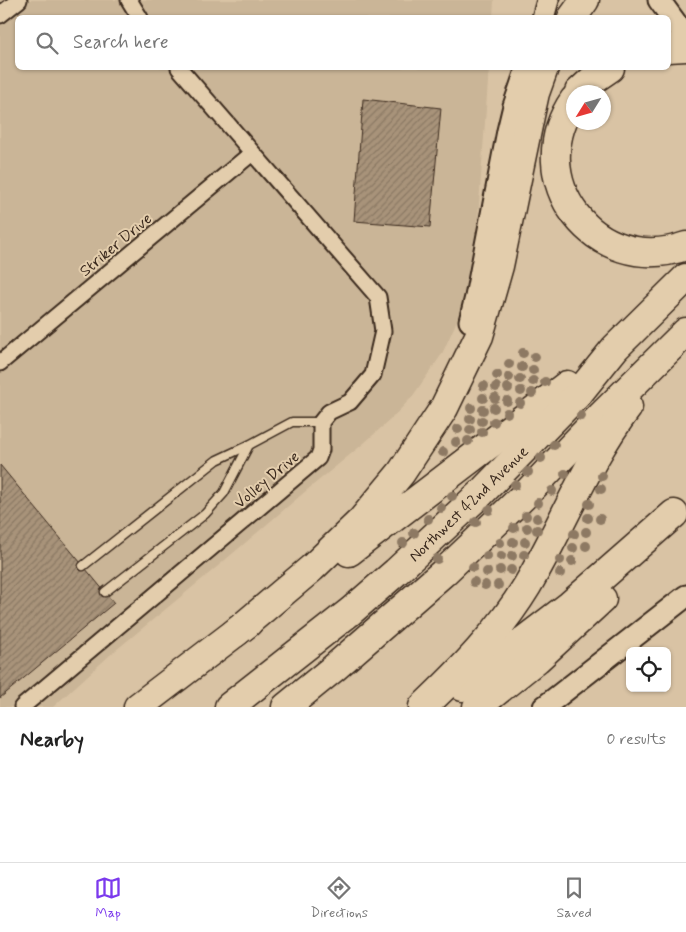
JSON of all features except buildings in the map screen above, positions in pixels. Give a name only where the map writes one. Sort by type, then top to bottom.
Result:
[{"type":"highway","points":[[574,15],[585,0]]},
{"type":"highway","points":[[671,48],[686,47]]},
{"type":"highway","points":[[138,707],[234,633],[336,546],[372,508],[401,473],[444,408],[479,336],[500,266],[531,110],[543,70]]},
{"type":"highway","points":[[587,85],[607,70]]},
{"type":"highway","points":[[566,113],[556,143],[556,159],[559,180],[565,197],[579,220],[599,237],[629,250],[654,252],[686,246]]},
{"type":"highway","name":"Northwest 42nd Avenue","points":[[229,707],[351,611],[396,572],[481,492],[578,394],[615,348],[686,278]]},
{"type":"highway","points":[[423,707],[470,661],[508,614],[532,577],[598,452],[613,428],[681,338]]},
{"type":"highway","name":"Northwest 42nd Avenue","points":[[286,707],[443,573],[528,492],[602,415],[681,338]]},
{"type":"highway","points":[[234,633],[339,560],[615,348]]},
{"type":"highway","points":[[436,707],[570,604],[680,508]]},
{"type":"highway","points":[[477,707],[537,659],[591,610],[618,582],[680,508]]},
{"type":"main road","points":[[544,15],[548,0]]},
{"type":"main road","points":[[659,0],[670,15]]},
{"type":"main road","points":[[671,16],[686,37]]},
{"type":"main road","points":[[401,473],[446,385],[470,320],[508,131],[526,70]]},
{"type":"main road","points":[[544,707],[686,596]]},
{"type":"street","points":[[0,15],[20,0]]},
{"type":"street","points":[[129,0],[138,15]]},
{"type":"street","points":[[181,70],[378,297],[383,331],[373,376],[350,402],[329,412],[321,422]]},
{"type":"street","name":"Striker Drive","points":[[0,363],[252,153]]},
{"type":"street","name":"Volley Drive","points":[[22,707],[318,458],[321,450],[321,422]]},
{"type":"lane","points":[[83,566],[217,460],[292,422],[321,422]]},
{"type":"lane","points":[[105,592],[204,514],[224,493],[249,445]]},
{"type":"shaded area","points":[[0,0],[494,0],[493,15],[15,15],[15,70],[489,70],[475,258],[466,295],[442,354],[412,397],[363,444],[110,655],[53,707],[0,707]]}]
